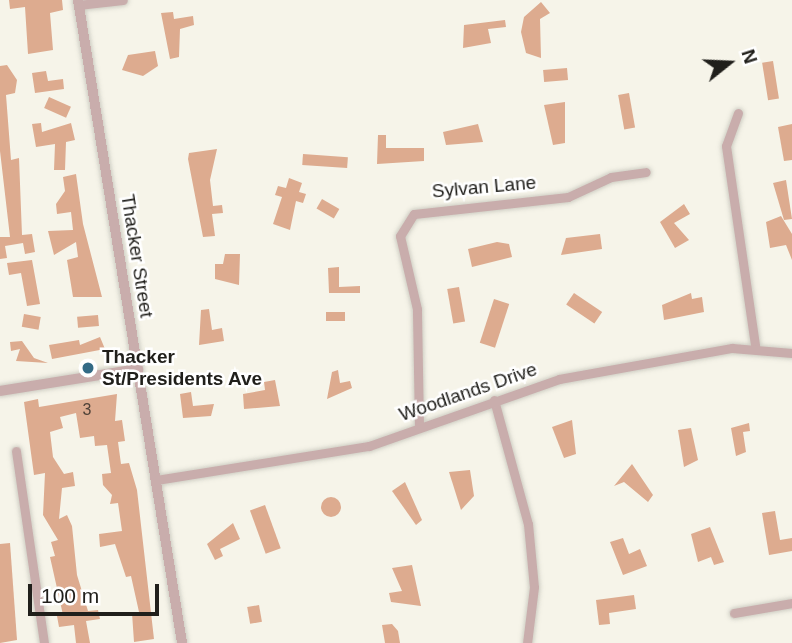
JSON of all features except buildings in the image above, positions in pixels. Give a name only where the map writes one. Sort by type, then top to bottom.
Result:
[{"type":"street","points":[[78,3],[123,0]]},
{"type":"street","name":"Thacker Street","points":[[78,3],[182,643]]},
{"type":"street","points":[[738,113],[726,146],[755,346]]},
{"type":"street","name":"Sylvan Lane","points":[[419,427],[417,309],[400,236],[414,214],[568,197],[611,177],[646,172]]},
{"type":"street","name":"Woodlands Drive","points":[[156,480],[369,446],[559,379],[755,346],[792,353]]},
{"type":"street","points":[[0,391],[138,369]]},
{"type":"street","points":[[494,400],[528,524],[534,596],[527,643]]},
{"type":"street","points":[[16,452],[44,643]]},
{"type":"street","points":[[734,612],[792,603]]},
{"type":"place","name":"Thacker St/Presidents Ave","points":[[88,368]]}]
